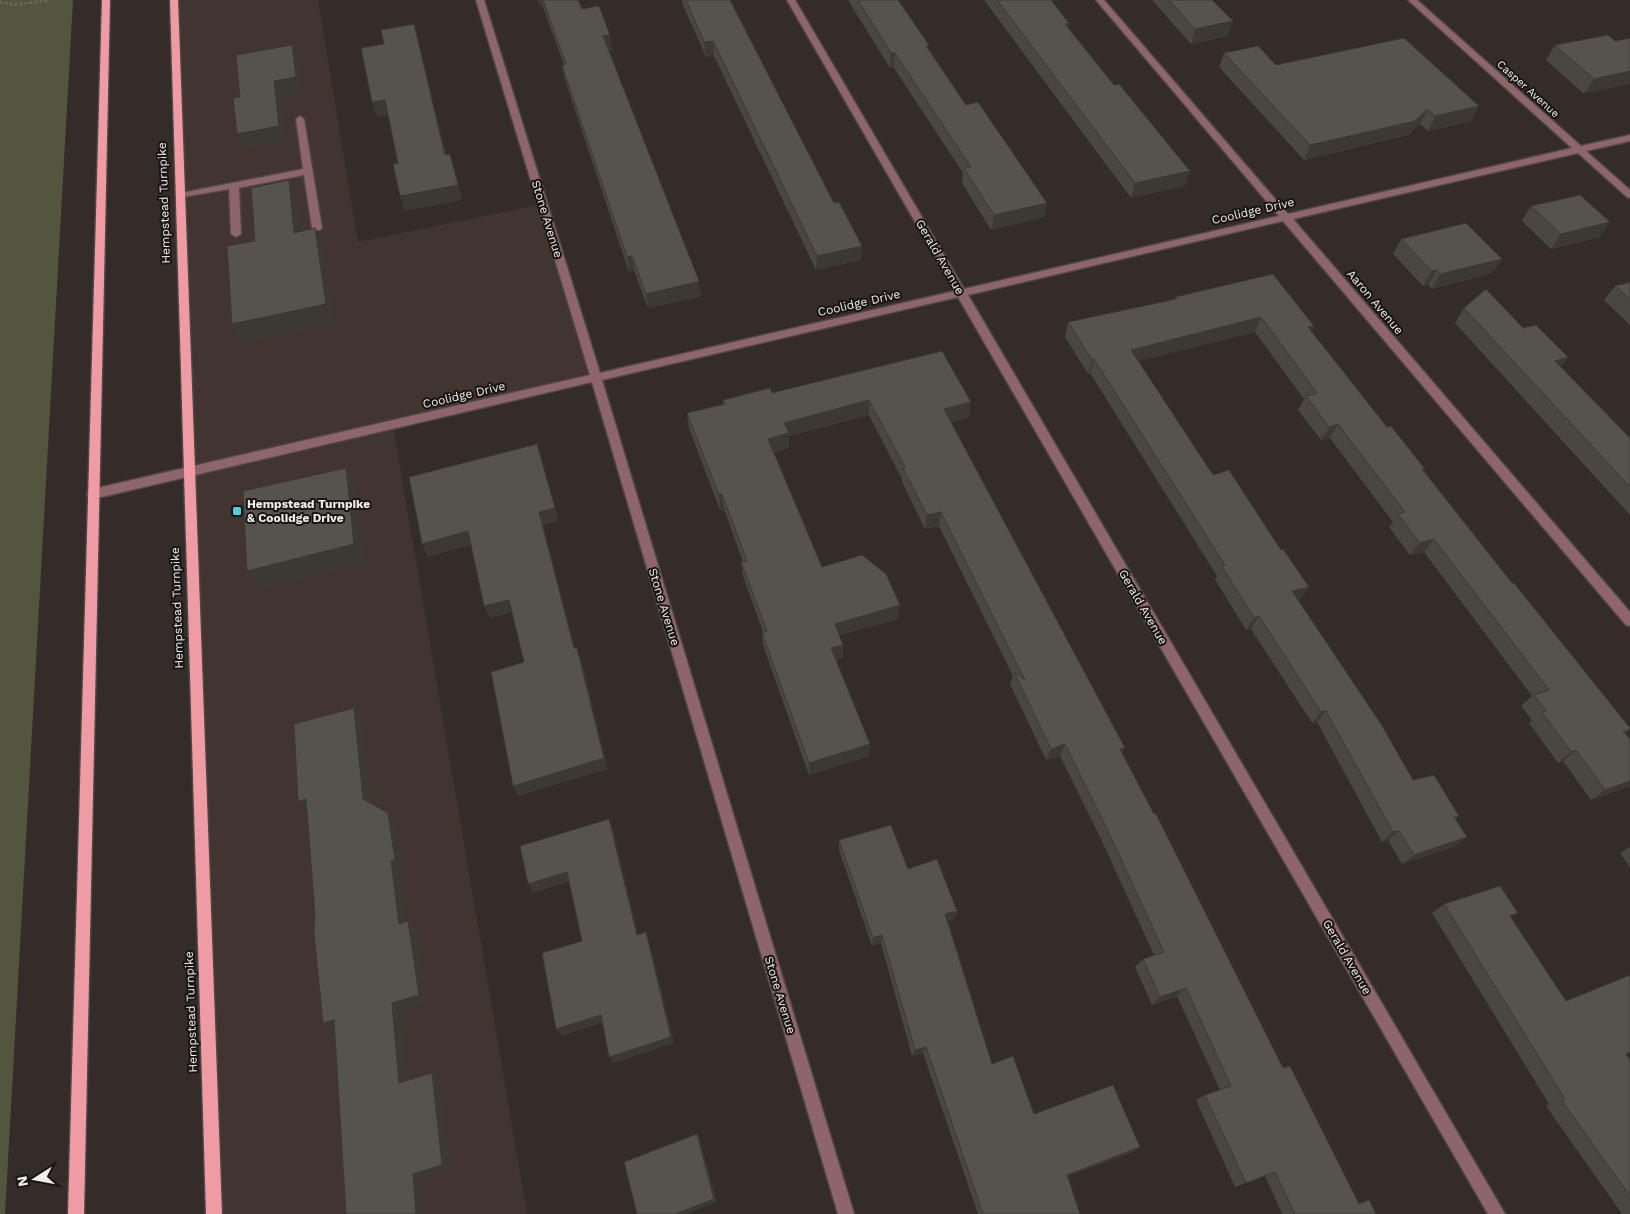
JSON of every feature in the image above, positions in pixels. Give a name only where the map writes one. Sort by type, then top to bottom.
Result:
[{"type":"main road","points":[[76,1214],[106,0]]},
{"type":"main road","name":"Hempstead Turnpike","points":[[174,0],[214,1214]]},
{"type":"street","name":"Stone Avenue","points":[[480,0],[596,378],[846,1214]]},
{"type":"street","name":"Gerald Avenue","points":[[791,0],[1497,1214]]},
{"type":"street","name":"Aaron Avenue","points":[[1100,0],[1630,621]]},
{"type":"street","name":"Casper Avenue","points":[[1412,0],[1630,195]]},
{"type":"street","points":[[300,118],[317,228]]},
{"type":"street","name":"Coolidge Drive","points":[[93,494],[1630,138]]},
{"type":"street","points":[[181,196],[308,171]]},
{"type":"street","points":[[234,186],[236,234]]},
{"type":"path","points":[[0,2],[15,6],[50,0]]},
{"type":"shaded area","points":[[179,0],[318,0],[358,242],[548,203],[598,379],[393,426],[527,1214],[222,1214],[182,196]]},
{"type":"green space","points":[[0,0],[73,0],[5,1214],[0,1214]]},
{"type":"building","points":[[543,0],[578,0],[582,9],[599,6],[610,35],[603,36],[699,281],[646,294],[632,256],[627,257],[562,65],[566,64]]},
{"type":"building","points":[[686,0],[730,0],[834,203],[839,202],[862,246],[817,256],[713,41],[704,42]]},
{"type":"building","points":[[858,0],[898,0],[929,45],[926,46],[966,105],[978,102],[1047,203],[994,215],[964,168],[971,167],[895,53],[891,53]]},
{"type":"building","points":[[997,0],[1051,0],[1069,23],[1065,24],[1114,85],[1119,84],[1190,171],[1135,183]]},
{"type":"building","points":[[1169,0],[1212,0],[1233,21],[1195,29]]},
{"type":"building","points":[[414,24],[445,155],[450,154],[458,185],[400,196],[393,164],[398,163],[385,100],[372,102],[361,48],[384,44],[381,30]]},
{"type":"building","points":[[1608,35],[1615,41],[1630,38],[1630,71],[1594,79],[1555,45]]},
{"type":"building","points":[[1404,38],[1479,106],[1435,116],[1427,109],[1415,121],[1310,145],[1224,53],[1258,46],[1276,65]]},
{"type":"building","points":[[292,45],[296,77],[274,81],[279,126],[237,134],[233,98],[240,97],[236,55]]},
{"type":"building","points":[[289,180],[294,233],[315,228],[326,304],[232,324],[227,246],[255,241],[251,188]]},
{"type":"building","points":[[1580,195],[1610,222],[1561,234],[1531,206]]},
{"type":"building","points":[[1466,223],[1502,259],[1440,274],[1437,270],[1432,271],[1401,239]]},
{"type":"building","points":[[1273,274],[1314,326],[1308,327],[1387,427],[1391,426],[1425,469],[1422,469],[1512,583],[1514,583],[1630,728],[1623,731],[1630,739],[1630,781],[1605,790],[1576,750],[1571,752],[1542,712],[1546,711],[1534,695],[1549,690],[1434,539],[1420,543],[1398,514],[1405,512],[1338,424],[1329,427],[1306,396],[1317,393],[1261,317],[1131,350],[1213,475],[1229,470],[1281,550],[1283,549],[1309,587],[1292,591],[1381,724],[1413,780],[1434,775],[1459,816],[1454,817],[1467,837],[1414,855],[1399,831],[1393,832],[1326,711],[1321,712],[1259,616],[1254,618],[1222,566],[1225,565],[1094,359],[1092,360],[1068,322],[1177,299],[1175,297]]},
{"type":"building","points":[[1630,282],[1630,299],[1615,286]]},
{"type":"building","points":[[1486,289],[1523,328],[1536,325],[1568,357],[1555,361],[1630,438],[1630,487],[1464,308]]},
{"type":"building","points":[[942,351],[971,402],[944,409],[1125,748],[1120,749],[1154,814],[1156,814],[1283,1068],[1290,1066],[1359,1204],[1369,1200],[1376,1214],[1295,1214],[1275,1172],[1246,1183],[1205,1095],[1231,1086],[1186,988],[1160,997],[1143,959],[1164,952],[1107,829],[1065,744],[1051,749],[1014,672],[1025,680],[941,512],[927,515],[903,468],[905,467],[869,400],[784,423],[789,433],[768,439],[822,567],[862,555],[886,574],[900,605],[835,624],[843,645],[831,648],[870,744],[809,763],[762,633],[767,631],[741,562],[747,561],[722,494],[719,495],[687,413],[725,404],[723,400],[770,388],[772,393]]},
{"type":"building","points":[[537,444],[555,508],[539,512],[574,648],[577,648],[604,758],[513,786],[491,672],[524,662],[509,600],[484,606],[468,531],[422,544],[409,477]]},
{"type":"building","points":[[346,468],[354,544],[247,571],[243,491]]},
{"type":"building","points":[[354,708],[363,799],[388,813],[395,860],[391,861],[399,924],[408,921],[419,995],[392,1003],[399,1083],[432,1073],[442,1165],[413,1174],[416,1214],[346,1214],[334,1020],[323,1023],[314,933],[315,914],[306,799],[298,801],[294,724]]},
{"type":"building","points":[[609,819],[637,935],[646,932],[671,1037],[609,1057],[601,1015],[556,1029],[542,953],[582,941],[567,872],[528,884],[520,846]]},
{"type":"building","points":[[891,825],[908,869],[937,859],[957,911],[945,914],[992,1064],[1013,1056],[1034,1114],[1113,1085],[1140,1147],[1067,1175],[1080,1214],[983,1214],[926,1047],[915,1050],[882,935],[873,938],[839,840]]},
{"type":"building","points":[[1500,886],[1518,913],[1510,916],[1566,1001],[1630,975],[1630,1052],[1626,1054],[1630,1060],[1630,1196],[1562,1101],[1565,1099],[1444,904]]},
{"type":"building","points":[[697,1134],[714,1199],[675,1214],[637,1214],[624,1162]]},
{"type":"place","name":"Hempstead Turnpike & Coolidge Drive","points":[[237,511]]}]
